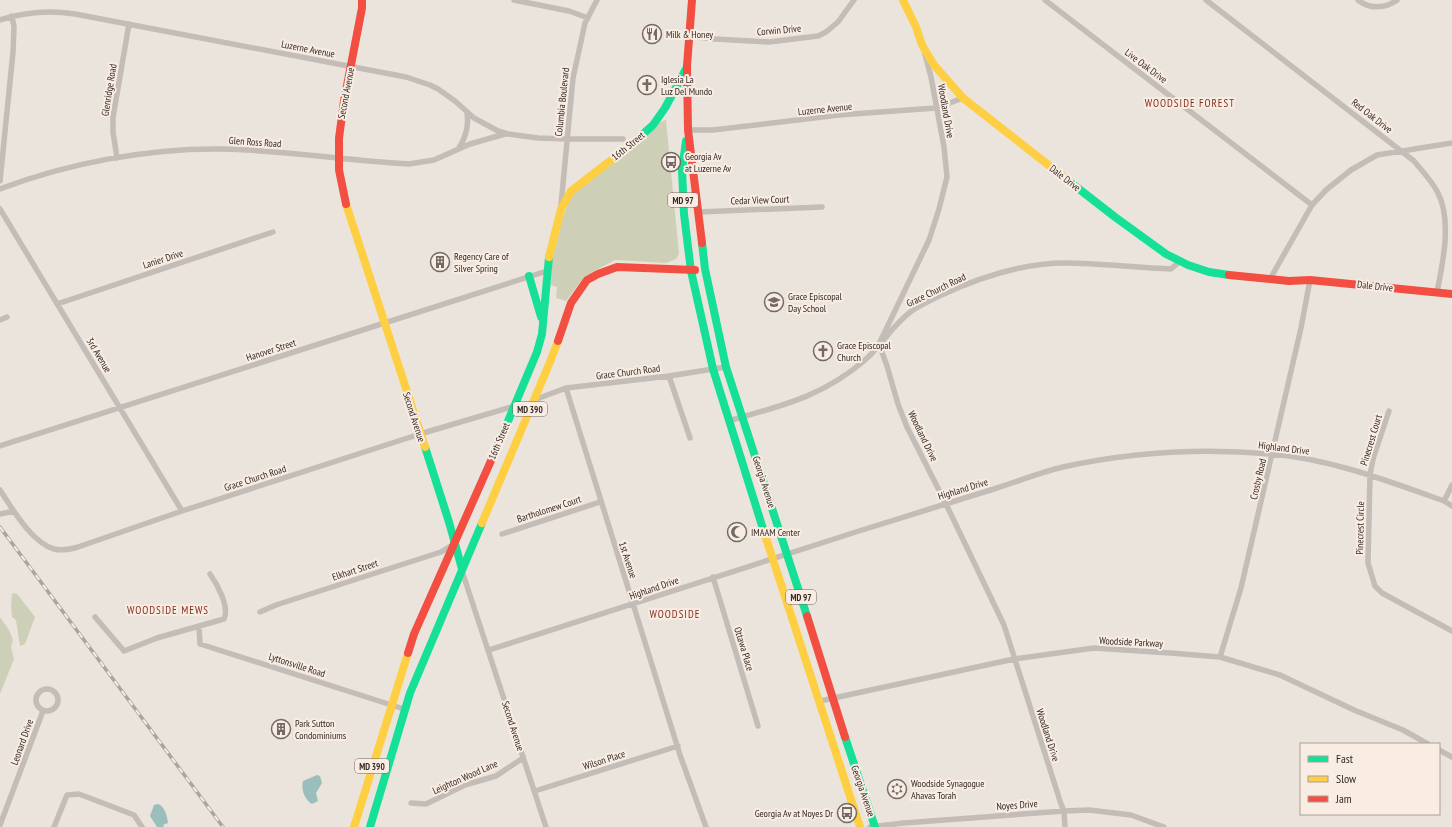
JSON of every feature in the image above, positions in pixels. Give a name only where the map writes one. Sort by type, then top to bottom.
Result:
[{"type":"main road","name":"Second Avenue","points":[[362,0],[362,8],[341,120],[338,158],[342,186],[348,212],[462,569]]},
{"type":"main road","name":"Georgia Avenue","points":[[692,0],[687,66],[688,130],[705,269],[726,367],[874,827]]},
{"type":"main road","name":"Dale Drive","points":[[903,0],[916,27],[922,45],[942,75],[962,98],[1114,217],[1166,254],[1209,272],[1281,280],[1285,276],[1298,280],[1452,294]]},
{"type":"main road","name":"16th Street","points":[[354,827],[414,634],[515,406],[536,352],[543,323],[550,249],[561,209],[571,191],[653,125],[665,108],[687,66]]},
{"type":"main road","name":"Georgia Avenue","points":[[688,130],[682,170],[684,214],[691,271],[713,369],[728,421],[860,827]]},
{"type":"main road","name":"16th Street","points":[[370,827],[404,709],[550,362],[571,303],[587,280],[616,267],[691,271],[705,269]]},
{"type":"main road","points":[[529,276],[543,323]]},
{"type":"street","points":[[514,0],[532,2],[569,11],[588,18]]},
{"type":"street","name":"Columbia Boulevard","points":[[561,209],[573,78],[580,42],[588,18],[597,0]]},
{"type":"street","name":"Corwin Drive","points":[[689,36],[722,40],[769,42],[818,36],[826,32],[838,22],[854,0]]},
{"type":"street","name":"Live Oak Drive","points":[[1045,0],[1312,205]]},
{"type":"street","name":"Red Oak Drive","points":[[1206,0],[1414,160],[1433,184],[1439,194],[1444,210],[1446,240],[1438,292]]},
{"type":"street","points":[[1358,0],[1362,4],[1374,8],[1391,4],[1397,0]]},
{"type":"street","name":"Luzerne Avenue","points":[[0,20],[28,13],[54,11],[129,24],[406,77],[430,85],[446,95],[467,113],[489,127],[508,134],[538,138],[623,139]]},
{"type":"street","points":[[0,181],[13,52],[14,27],[12,16]]},
{"type":"street","name":"Glenridge Road","points":[[117,158],[113,132],[113,117],[129,24]]},
{"type":"street","name":"Woodland Drive","points":[[922,45],[931,77],[946,159],[946,177],[939,209],[929,240],[879,344],[907,427],[946,504],[1004,626],[1058,797],[1064,811],[1065,827]]},
{"type":"street","name":"Luzerne Avenue","points":[[688,130],[731,129],[838,115],[936,108],[962,98]]},
{"type":"street","points":[[459,148],[467,128],[467,113]]},
{"type":"street","name":"Glen Ross Road","points":[[0,189],[22,181],[117,158],[175,151],[222,149],[264,151],[409,164],[434,160],[459,148],[508,134]]},
{"type":"street","points":[[1270,279],[1312,205],[1326,190],[1351,170],[1377,156],[1452,144]]},
{"type":"street","name":"Cedar View Court","points":[[699,212],[822,206]]},
{"type":"street","name":"3rd Avenue","points":[[0,209],[182,511]]},
{"type":"street","name":"Lanier Drive","points":[[57,304],[274,232]]},
{"type":"street","name":"Grace Church Road","points":[[728,421],[770,410],[802,399],[832,384],[869,356],[904,316],[914,309],[962,285],[1000,272],[1022,267],[1064,263],[1171,269],[1180,261]]},
{"type":"street","name":"Hanover Street","points":[[0,446],[547,271]]},
{"type":"street","name":"Crosby Road","points":[[1220,657],[1242,588],[1301,328],[1310,280]]},
{"type":"street","points":[[0,320],[7,317]]},
{"type":"street","name":"Grace Church Road","points":[[534,400],[566,388],[669,376],[726,367]]},
{"type":"street","points":[[669,376],[690,438]]},
{"type":"street","name":"1st Avenue","points":[[566,388],[600,502],[678,746],[706,827]]},
{"type":"street","name":"Grace Church Road","points":[[0,490],[12,511],[37,538],[54,549],[65,550],[420,434],[515,406]]},
{"type":"street","name":"Pinecrest Court","points":[[1370,475],[1373,459],[1389,411]]},
{"type":"street","name":"Highland Drive","points":[[489,650],[713,577],[1061,468],[1121,456],[1196,451],[1273,454],[1325,463],[1370,475],[1444,501],[1452,506]]},
{"type":"street","name":"Pinecrest Circle","points":[[1370,475],[1368,563],[1375,586],[1382,593],[1452,631]]},
{"type":"street","points":[[1444,501],[1452,485]]},
{"type":"street","name":"Bartholomew Court","points":[[502,534],[600,502]]},
{"type":"street","points":[[0,514],[12,511]]},
{"type":"street","name":"Elkhart Street","points":[[260,612],[276,605],[441,552],[455,544]]},
{"type":"street","name":"Second Avenue","points":[[462,569],[546,827]]},
{"type":"street","points":[[95,618],[124,650],[157,638],[224,619],[226,615],[219,588],[210,574]]},
{"type":"street","name":"Ottawa Place","points":[[713,577],[758,726]]},
{"type":"street","name":"Lyttonsville Road","points":[[199,626],[200,644],[404,709]]},
{"type":"street","name":"Woodside Parkway","points":[[820,701],[1014,658],[1094,648],[1220,657],[1280,675],[1354,710],[1403,730],[1426,743]]},
{"type":"street","name":"Leonard Drive","points":[[47,689],[51,690],[58,697],[57,704],[53,710],[46,712],[43,711],[37,706],[35,700],[36,696],[40,691],[47,689]]},
{"type":"street","name":"Leonard Drive","points":[[0,826],[43,711]]},
{"type":"street","name":"Wilson Place","points":[[535,791],[678,746]]},
{"type":"street","points":[[1440,751],[1452,757]]},
{"type":"street","name":"Leighton Wood Lane","points":[[411,802],[426,804],[464,785],[496,776],[523,758]]},
{"type":"street","points":[[54,827],[67,795],[79,794],[134,815],[142,827]]},
{"type":"street","name":"Noyes Drive","points":[[874,827],[1089,810],[1131,815],[1164,827]]},
{"type":"green space","points":[[666,120],[679,254],[676,259],[666,263],[615,260],[585,276],[566,301],[556,298],[557,287],[551,285],[552,261],[563,217],[572,193],[660,122]]},
{"type":"green space","points":[[14,593],[18,595],[35,617],[25,644],[20,646],[16,620],[12,617],[12,594]]},
{"type":"green space","points":[[0,617],[9,630],[13,640],[11,647],[14,659],[0,694]]},
{"type":"water","points":[[317,775],[320,776],[322,783],[316,793],[318,801],[312,804],[304,794],[302,787],[303,781]]},
{"type":"water","points":[[158,804],[164,809],[167,817],[168,823],[163,825],[164,827],[157,827],[150,816],[154,805]]},
{"type":"railway","points":[[0,527],[223,827]]},
{"type":"traffic: fast","points":[[641,136],[653,125],[665,108],[687,67]]},
{"type":"traffic: fast","points":[[686,141],[682,170],[684,214],[691,271],[713,369],[764,532]]},
{"type":"traffic: fast","points":[[1070,182],[1166,254],[1188,265],[1209,272],[1229,275]]},
{"type":"traffic: fast","points":[[702,243],[705,269],[726,367],[807,616]]},
{"type":"traffic: fast","points":[[498,445],[537,352],[542,334],[549,257]]},
{"type":"traffic: fast","points":[[529,276],[541,317]]},
{"type":"traffic: fast","points":[[425,447],[449,522],[462,569]]},
{"type":"traffic: fast","points":[[370,827],[410,693],[482,523]]},
{"type":"traffic: fast","points":[[845,737],[875,827]]},
{"type":"traffic: slow","points":[[903,0],[916,27],[922,45],[934,65],[963,98],[1070,182]]},
{"type":"traffic: slow","points":[[549,257],[561,209],[571,191],[641,136]]},
{"type":"traffic: slow","points":[[346,204],[425,447]]},
{"type":"traffic: slow","points":[[482,523],[558,341]]},
{"type":"traffic: slow","points":[[764,532],[860,827]]},
{"type":"traffic: slow","points":[[354,827],[408,653]]},
{"type":"traffic: jam","points":[[346,204],[339,170],[339,138],[344,101],[362,8],[362,0]]},
{"type":"traffic: jam","points":[[692,0],[687,66],[688,130],[702,243]]},
{"type":"traffic: jam","points":[[558,341],[571,303],[587,280],[598,274],[617,267],[695,270]]},
{"type":"traffic: jam","points":[[1229,275],[1289,281],[1310,280],[1452,294]]},
{"type":"traffic: jam","points":[[408,653],[414,634],[498,445]]},
{"type":"traffic: jam","points":[[807,616],[845,737]]},
{"type":"place","name":"Milk & Honey","points":[[652,34]]},
{"type":"place","name":"Iglesia La Luz Del Mundo","points":[[647,85]]},
{"type":"place","name":"Georgia Av at Luzerne Av","points":[[671,162]]},
{"type":"place","name":"Regency Care of Silver Spring","points":[[440,262]]},
{"type":"place","name":"Grace Episcopal Day School","points":[[774,302]]},
{"type":"place","name":"Grace Episcopal Church","points":[[823,351]]},
{"type":"place","name":"IMAAM Center","points":[[737,532]]},
{"type":"place","name":"Park Sutton Condominiums","points":[[281,729]]},
{"type":"place","name":"Woodside Synagogue Ahavas Torah","points":[[897,789]]},
{"type":"place","name":"Georgia Av at Noyes Dr","points":[[847,813]]},
{"type":"district","name":"WOODSIDE FOREST","points":[[1190,103]]},
{"type":"district","name":"WOODSIDE MEWS","points":[[168,610]]},
{"type":"district","name":"WOODSIDE","points":[[675,614]]}]
